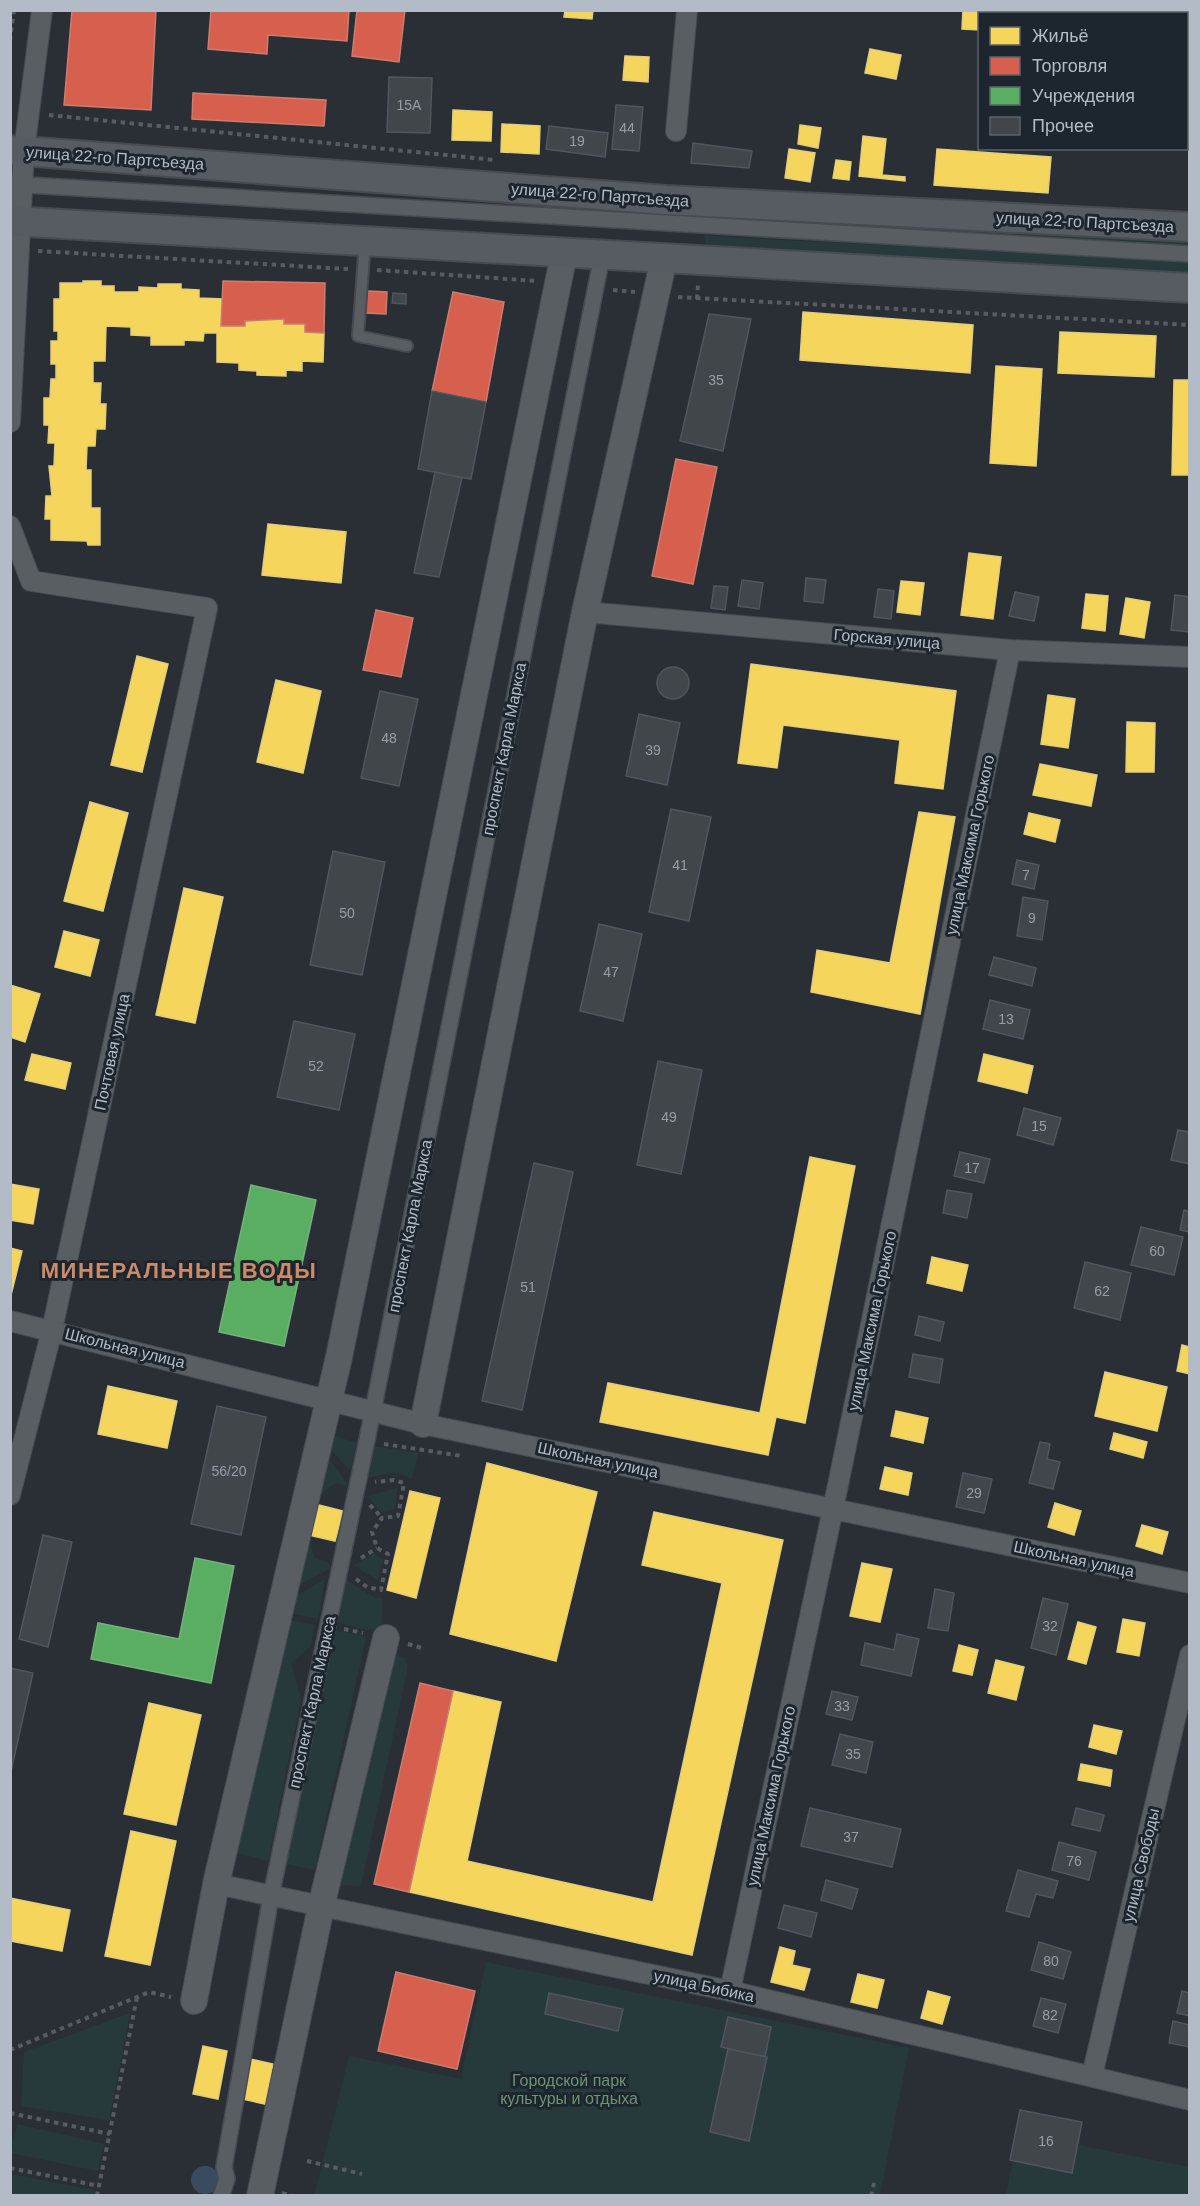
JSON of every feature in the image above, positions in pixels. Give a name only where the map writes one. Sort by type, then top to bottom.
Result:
[{"type":"main road","name":"улица 22-го Партсъезда","points":[[17,150],[666,200],[1190,227]]},
{"type":"main road","points":[[16,221],[1190,288]]},
{"type":"street","points":[[10,422],[17,150],[29,113],[42,10]]},
{"type":"street","points":[[676,131],[687,10]]},
{"type":"street","points":[[16,185],[1190,254]]},
{"type":"street","points":[[195,2001],[216,1884],[329,1400],[564,254]]},
{"type":"street","name":"проспект Карла Маркса","points":[[221,2196],[226,2179],[224,2167],[271,1896],[367,1441],[602,256]]},
{"type":"street","points":[[423,1424],[585,612],[664,259]]},
{"type":"street","name":"Почтовая улица","points":[[10,526],[32,581],[207,608],[52,1330],[10,1495]]},
{"type":"street","name":"Горская улица","points":[[585,612],[1010,650],[1190,657]]},
{"type":"street","name":"улица Максима Горького","points":[[730,1991],[833,1509],[1010,650]]},
{"type":"street","name":"Школьная улица","points":[[10,1321],[423,1424],[1190,1583]]},
{"type":"street","points":[[260,2196],[321,1907],[386,1638]]},
{"type":"street","name":"улица Свободы","points":[[1092,2076],[1190,1655]]},
{"type":"street","name":"улица Бибика","points":[[216,1884],[730,1991],[1190,2100]]},
{"type":"lane","points":[[365,242],[358,336],[407,346]]},
{"type":"path","points":[[10,40],[14,10]]},
{"type":"path","points":[[29,113],[507,161]]},
{"type":"path","points":[[367,1441],[462,1456]]},
{"type":"path","points":[[339,1575],[354,1577],[367,1587],[381,1590],[388,1554],[377,1548],[372,1532],[382,1518],[398,1516],[404,1483],[394,1480],[374,1482],[356,1490],[382,1518]]},
{"type":"path","points":[[328,1626],[422,1648]]},
{"type":"path","points":[[10,2050],[149,1992],[195,2001]]},
{"type":"path","points":[[98,2196],[137,1997]]},
{"type":"path","points":[[10,2113],[110,2134]]},
{"type":"path","points":[[307,2161],[362,2174]]},
{"type":"path","points":[[10,2168],[99,2186]]},
{"type":"path","points":[[871,2196],[875,2179]]},
{"type":"green space","points":[[717,208],[1189,233],[1189,246],[735,219]]},
{"type":"green space","points":[[705,236],[1189,261],[1189,276],[705,250]]},
{"type":"green space","points":[[326,1433],[357,1443],[350,1471],[327,1445]]},
{"type":"green space","points":[[373,1446],[418,1453],[412,1479],[395,1472],[368,1478]]},
{"type":"green space","points":[[321,1449],[349,1486],[335,1483],[314,1500]]},
{"type":"green space","points":[[397,1488],[395,1509],[381,1512],[368,1496]]},
{"type":"green space","points":[[308,1539],[315,1558],[329,1563],[331,1568],[288,1591]]},
{"type":"green space","points":[[373,1553],[383,1560],[378,1580],[354,1566]]},
{"type":"green space","points":[[325,1579],[318,1619],[283,1611],[283,1603]]},
{"type":"green space","points":[[344,1579],[374,1597],[383,1598],[381,1629],[368,1630],[334,1622]]},
{"type":"green space","points":[[284,1619],[315,1625],[311,1646],[291,1663],[301,1700],[268,1861],[234,1852]]},
{"type":"green space","points":[[334,1630],[366,1637],[315,1870],[286,1864]]},
{"type":"green space","points":[[390,1654],[403,1657],[408,1666],[361,1886],[334,1885]]},
{"type":"green space","name":"Городской парк культуры и отдыха","points":[[486,1962],[909,2048],[880,2195],[314,2196],[349,2056],[461,2079]]},
{"type":"green space","points":[[130,2013],[109,2120],[21,2106],[24,2052]]},
{"type":"green space","points":[[17,2124],[104,2144],[98,2171],[11,2153]]},
{"type":"green space","points":[[1018,2133],[1189,2167],[1189,2195],[1006,2196]]},
{"type":"green space","points":[[10,2174],[95,2190],[94,2195],[11,2195]]},
{"type":"water","points":[[205,2166],[215,2170],[219,2180],[215,2190],[205,2194],[195,2190],[191,2180],[195,2170]]},
{"type":"building: Жильё","points":[[565,10],[593,10],[592,19],[564,17]]},
{"type":"building: Жильё","points":[[963,10],[991,10],[991,12],[978,12],[978,30],[962,29]]},
{"type":"building: Жильё","points":[[870,49],[901,55],[896,79],[865,73]]},
{"type":"building: Жильё","points":[[625,56],[649,57],[648,82],[623,80]]},
{"type":"building: Жильё","points":[[453,110],[492,112],[491,141],[452,140]]},
{"type":"building: Жильё","points":[[502,124],[540,126],[539,154],[501,152]]},
{"type":"building: Жильё","points":[[800,125],[821,128],[818,148],[798,144]]},
{"type":"building: Жильё","points":[[863,136],[886,139],[882,175],[905,177],[905,181],[859,176]]},
{"type":"building: Жильё","points":[[789,149],[815,153],[810,182],[785,178]]},
{"type":"building: Жильё","points":[[937,149],[1051,157],[1048,193],[934,185]]},
{"type":"building: Жильё","points":[[836,160],[851,162],[849,180],[833,178]]},
{"type":"building: Жильё","points":[[83,281],[101,281],[101,286],[114,286],[114,292],[139,292],[139,287],[158,288],[158,284],[181,284],[181,289],[199,290],[199,298],[223,299],[221,326],[245,326],[245,321],[284,319],[284,324],[305,324],[305,332],[324,333],[323,362],[302,361],[302,371],[286,370],[286,376],[257,375],[257,371],[239,370],[239,363],[217,362],[217,333],[204,333],[203,341],[184,340],[184,345],[151,345],[151,336],[131,335],[131,327],[106,326],[105,361],[93,361],[93,383],[101,383],[100,404],[106,404],[105,429],[96,429],[95,446],[87,446],[86,470],[91,470],[91,508],[100,508],[100,545],[88,545],[87,541],[51,540],[51,519],[45,519],[46,496],[52,496],[49,466],[54,466],[55,443],[48,443],[49,425],[44,425],[44,398],[50,398],[51,379],[56,379],[56,364],[51,364],[51,341],[58,341],[58,331],[54,331],[54,299],[60,299],[60,283],[83,283]]},
{"type":"building: Жильё","points":[[803,312],[973,325],[970,373],[800,360]]},
{"type":"building: Жильё","points":[[1060,332],[1156,336],[1154,377],[1058,373]]},
{"type":"building: Жильё","points":[[996,366],[1042,369],[1036,466],[990,463]]},
{"type":"building: Жильё","points":[[1174,380],[1190,380],[1190,475],[1172,475]]},
{"type":"building: Жильё","points":[[268,524],[346,532],[341,583],[262,575]]},
{"type":"building: Жильё","points":[[969,553],[1001,557],[993,619],[961,615]]},
{"type":"building: Жильё","points":[[901,581],[924,583],[920,615],[897,612]]},
{"type":"building: Жильё","points":[[1086,594],[1108,596],[1105,631],[1082,628]]},
{"type":"building: Жильё","points":[[1126,598],[1150,602],[1144,638],[1120,634]]},
{"type":"building: Жильё","points":[[137,656],[168,664],[142,772],[111,765]]},
{"type":"building: Жильё","points":[[751,664],[956,691],[943,789],[895,783],[900,740],[783,725],[777,768],[738,763]]},
{"type":"building: Жильё","points":[[276,680],[321,691],[303,773],[257,762]]},
{"type":"building: Жильё","points":[[1048,695],[1075,699],[1068,748],[1041,744]]},
{"type":"building: Жильё","points":[[1127,722],[1155,723],[1154,772],[1126,772]]},
{"type":"building: Жильё","points":[[1040,764],[1097,775],[1091,806],[1033,795]]},
{"type":"building: Жильё","points":[[90,802],[128,813],[103,911],[64,901]]},
{"type":"building: Жильё","points":[[919,812],[955,817],[920,1014],[811,992],[817,950],[890,963]]},
{"type":"building: Жильё","points":[[1029,813],[1060,820],[1055,842],[1024,834]]},
{"type":"building: Жильё","points":[[184,888],[223,897],[195,1023],[156,1015]]},
{"type":"building: Жильё","points":[[64,931],[99,940],[90,976],[55,967]]},
{"type":"building: Жильё","points":[[10,985],[40,994],[25,1042],[10,1037]]},
{"type":"building: Жильё","points":[[32,1054],[71,1063],[65,1089],[25,1080]]},
{"type":"building: Жильё","points":[[984,1054],[1033,1066],[1027,1093],[978,1081]]},
{"type":"building: Жильё","points":[[810,1157],[855,1166],[805,1423],[776,1417],[768,1455],[600,1422],[608,1383],[760,1413]]},
{"type":"building: Жильё","points":[[10,1184],[39,1189],[33,1224],[10,1220]]},
{"type":"building: Жильё","points":[[10,1248],[22,1251],[11,1295],[10,1295]]},
{"type":"building: Жильё","points":[[932,1257],[968,1265],[962,1291],[927,1283]]},
{"type":"building: Жильё","points":[[1182,1345],[1190,1347],[1190,1374],[1177,1371]]},
{"type":"building: Жильё","points":[[1105,1372],[1167,1387],[1157,1431],[1095,1416]]},
{"type":"building: Жильё","points":[[108,1386],[177,1401],[167,1448],[98,1434]]},
{"type":"building: Жильё","points":[[896,1411],[928,1418],[923,1443],[891,1436]]},
{"type":"building: Жильё","points":[[1114,1433],[1147,1442],[1143,1458],[1110,1449]]},
{"type":"building: Жильё","points":[[487,1463],[597,1492],[556,1661],[450,1634]]},
{"type":"building: Жильё","points":[[885,1467],[912,1473],[908,1495],[880,1489]]},
{"type":"building: Жильё","points":[[410,1491],[440,1498],[416,1598],[387,1590]]},
{"type":"building: Жильё","points":[[311,1503],[343,1511],[335,1541],[304,1534]]},
{"type":"building: Жильё","points":[[1055,1503],[1081,1511],[1074,1535],[1048,1527]]},
{"type":"building: Жильё","points":[[654,1512],[783,1540],[692,1955],[409,1892],[453,1691],[501,1702],[467,1861],[653,1902],[722,1583],[642,1565]]},
{"type":"building: Жильё","points":[[1142,1525],[1168,1532],[1162,1554],[1136,1546]]},
{"type":"building: Жильё","points":[[862,1563],[892,1569],[880,1622],[850,1616]]},
{"type":"building: Жильё","points":[[1123,1619],[1145,1623],[1139,1656],[1117,1652]]},
{"type":"building: Жильё","points":[[1078,1622],[1096,1627],[1086,1664],[1068,1659]]},
{"type":"building: Жильё","points":[[959,1645],[978,1650],[972,1675],[953,1671]]},
{"type":"building: Жильё","points":[[996,1660],[1024,1667],[1016,1700],[988,1693]]},
{"type":"building: Жильё","points":[[149,1703],[201,1715],[176,1825],[124,1814]]},
{"type":"building: Жильё","points":[[1094,1725],[1122,1731],[1116,1754],[1089,1747]]},
{"type":"building: Жильё","points":[[1081,1764],[1112,1770],[1110,1786],[1078,1780]]},
{"type":"building: Жильё","points":[[131,1831],[176,1841],[150,1965],[105,1956]]},
{"type":"building: Жильё","points":[[10,1898],[70,1910],[62,1951],[10,1941]]},
{"type":"building: Жильё","points":[[780,1947],[795,1951],[792,1965],[810,1969],[804,1990],[771,1982]]},
{"type":"building: Жильё","points":[[858,1974],[884,1980],[877,2008],[851,2002]]},
{"type":"building: Жильё","points":[[928,1991],[950,1997],[942,2024],[921,2018]]},
{"type":"building: Жильё","points":[[203,2046],[227,2051],[218,2099],[193,2094]]},
{"type":"building: Жильё","points":[[250,2059],[273,2064],[265,2104],[242,2099]]},
{"type":"building: Торговля","points":[[72,10],[156,10],[151,110],[64,105]]},
{"type":"building: Торговля","points":[[211,10],[349,10],[347,41],[268,35],[267,54],[208,49]]},
{"type":"building: Торговля","points":[[357,10],[405,10],[399,62],[352,56]]},
{"type":"building: Торговля","points":[[193,93],[326,100],[324,126],[192,119]]},
{"type":"building: Торговля","points":[[223,281],[325,283],[324,333],[305,332],[305,324],[284,324],[284,319],[245,321],[245,326],[221,326]]},
{"type":"building: Торговля","points":[[368,291],[387,292],[386,314],[366,313]]},
{"type":"building: Торговля","points":[[453,292],[504,302],[486,402],[432,391]]},
{"type":"building: Торговля","points":[[676,459],[717,467],[693,584],[652,576]]},
{"type":"building: Торговля","points":[[376,610],[413,618],[401,677],[363,670]]},
{"type":"building: Торговля","points":[[420,1683],[453,1691],[409,1892],[374,1884]]},
{"type":"building: Торговля","points":[[396,1972],[475,1991],[457,2069],[378,2051]]},
{"type":"building: Учреждения","points":[[251,1185],[316,1200],[284,1346],[219,1332]]},
{"type":"building: Учреждения","points":[[195,1558],[234,1566],[211,1683],[91,1659],[98,1623],[179,1639]]},
{"type":"building: Прочее","points":[[389,77],[432,78],[430,133],[387,132]]},
{"type":"building: Прочее","points":[[616,105],[643,107],[639,151],[612,149]]},
{"type":"building: Прочее","points":[[549,126],[608,133],[605,157],[546,149]]},
{"type":"building: Прочее","points":[[693,143],[752,151],[749,168],[691,163]]},
{"type":"building: Прочее","points":[[393,293],[406,294],[406,304],[392,303]]},
{"type":"building: Прочее","points":[[709,314],[751,319],[723,451],[680,441]]},
{"type":"building: Прочее","points":[[432,391],[486,402],[471,479],[418,469]]},
{"type":"building: Прочее","points":[[435,472],[462,478],[439,577],[414,573]]},
{"type":"building: Прочее","points":[[806,578],[826,580],[823,603],[804,601]]},
{"type":"building: Прочее","points":[[742,580],[763,583],[759,609],[738,606]]},
{"type":"building: Прочее","points":[[714,586],[728,587],[725,610],[711,608]]},
{"type":"building: Прочее","points":[[878,589],[894,591],[891,619],[874,617]]},
{"type":"building: Прочее","points":[[1015,592],[1039,597],[1034,621],[1009,616]]},
{"type":"building: Прочее","points":[[1175,595],[1190,597],[1190,632],[1171,630]]},
{"type":"building: Прочее","points":[[673,667],[684,672],[689,683],[684,694],[673,699],[662,694],[657,683],[662,672]]},
{"type":"building: Прочее","points":[[380,691],[418,699],[399,786],[361,778]]},
{"type":"building: Прочее","points":[[639,714],[680,723],[667,785],[626,776]]},
{"type":"building: Прочее","points":[[671,809],[711,817],[689,921],[649,912]]},
{"type":"building: Прочее","points":[[333,851],[385,862],[362,975],[310,965]]},
{"type":"building: Прочее","points":[[1017,860],[1039,865],[1034,889],[1012,884]]},
{"type":"building: Прочее","points":[[1023,897],[1048,901],[1042,940],[1017,936]]},
{"type":"building: Прочее","points":[[599,924],[642,934],[623,1021],[580,1011]]},
{"type":"building: Прочее","points":[[994,957],[1036,968],[1032,986],[989,975]]},
{"type":"building: Прочее","points":[[990,1000],[1030,1010],[1023,1039],[983,1029]]},
{"type":"building: Прочее","points":[[294,1021],[355,1034],[339,1110],[277,1097]]},
{"type":"building: Прочее","points":[[658,1061],[702,1070],[681,1174],[637,1165]]},
{"type":"building: Прочее","points":[[1024,1108],[1061,1118],[1053,1145],[1017,1135]]},
{"type":"building: Прочее","points":[[1178,1130],[1190,1132],[1190,1164],[1171,1160]]},
{"type":"building: Прочее","points":[[960,1152],[990,1159],[984,1183],[954,1176]]},
{"type":"building: Прочее","points":[[534,1163],[573,1172],[522,1410],[482,1401]]},
{"type":"building: Прочее","points":[[947,1190],[972,1194],[967,1218],[943,1213]]},
{"type":"building: Прочее","points":[[1184,1210],[1190,1212],[1190,1232],[1180,1230]]},
{"type":"building: Прочее","points":[[1141,1227],[1183,1237],[1174,1275],[1131,1265]]},
{"type":"building: Прочее","points":[[1085,1262],[1131,1273],[1120,1320],[1074,1308]]},
{"type":"building: Прочее","points":[[919,1316],[944,1322],[940,1341],[915,1335]]},
{"type":"building: Прочее","points":[[913,1354],[943,1359],[939,1383],[909,1377]]},
{"type":"building: Прочее","points":[[217,1406],[266,1417],[241,1535],[191,1524]]},
{"type":"building: Прочее","points":[[1040,1442],[1050,1444],[1047,1459],[1060,1462],[1053,1489],[1029,1483]]},
{"type":"building: Прочее","points":[[963,1473],[992,1479],[984,1513],[956,1507]]},
{"type":"building: Прочее","points":[[43,1535],[72,1542],[48,1647],[19,1639]]},
{"type":"building: Прочее","points":[[935,1589],[954,1593],[948,1631],[928,1628]]},
{"type":"building: Прочее","points":[[1043,1598],[1068,1604],[1056,1655],[1031,1648]]},
{"type":"building: Прочее","points":[[897,1634],[919,1639],[911,1676],[861,1665],[865,1643],[894,1650]]},
{"type":"building: Прочее","points":[[10,1668],[33,1673],[10,1776]]},
{"type":"building: Прочее","points":[[832,1691],[858,1697],[852,1720],[826,1714]]},
{"type":"building: Прочее","points":[[840,1734],[873,1742],[866,1773],[832,1765]]},
{"type":"building: Прочее","points":[[810,1808],[901,1829],[892,1867],[801,1846]]},
{"type":"building: Прочее","points":[[1076,1808],[1104,1815],[1100,1831],[1072,1825]]},
{"type":"building: Прочее","points":[[1059,1842],[1096,1852],[1089,1880],[1052,1870]]},
{"type":"building: Прочее","points":[[1018,1870],[1058,1881],[1053,1898],[1036,1894],[1029,1917],[1006,1911]]},
{"type":"building: Прочее","points":[[826,1880],[858,1889],[852,1909],[821,1900]]},
{"type":"building: Прочее","points":[[784,1905],[817,1913],[811,1937],[778,1928]]},
{"type":"building: Прочее","points":[[1039,1942],[1071,1952],[1063,1979],[1031,1970]]},
{"type":"building: Прочее","points":[[1182,1991],[1190,1993],[1190,2016],[1177,2013]]},
{"type":"building: Прочее","points":[[549,1993],[623,2009],[618,2031],[545,2014]]},
{"type":"building: Прочее","points":[[1041,1998],[1066,2004],[1058,2033],[1033,2026]]},
{"type":"building: Прочее","points":[[728,2017],[771,2027],[765,2057],[721,2047]]},
{"type":"building: Прочее","points":[[1173,2021],[1190,2025],[1190,2047],[1169,2043]]},
{"type":"building: Прочее","points":[[728,2049],[767,2057],[749,2141],[710,2132]]},
{"type":"building: Прочее","points":[[1020,2110],[1082,2122],[1072,2173],[1010,2160]]},
{"type":"district","name":"МИНЕРАЛЬНЫЕ ВОДЫ","points":[[179,1270]]}]
